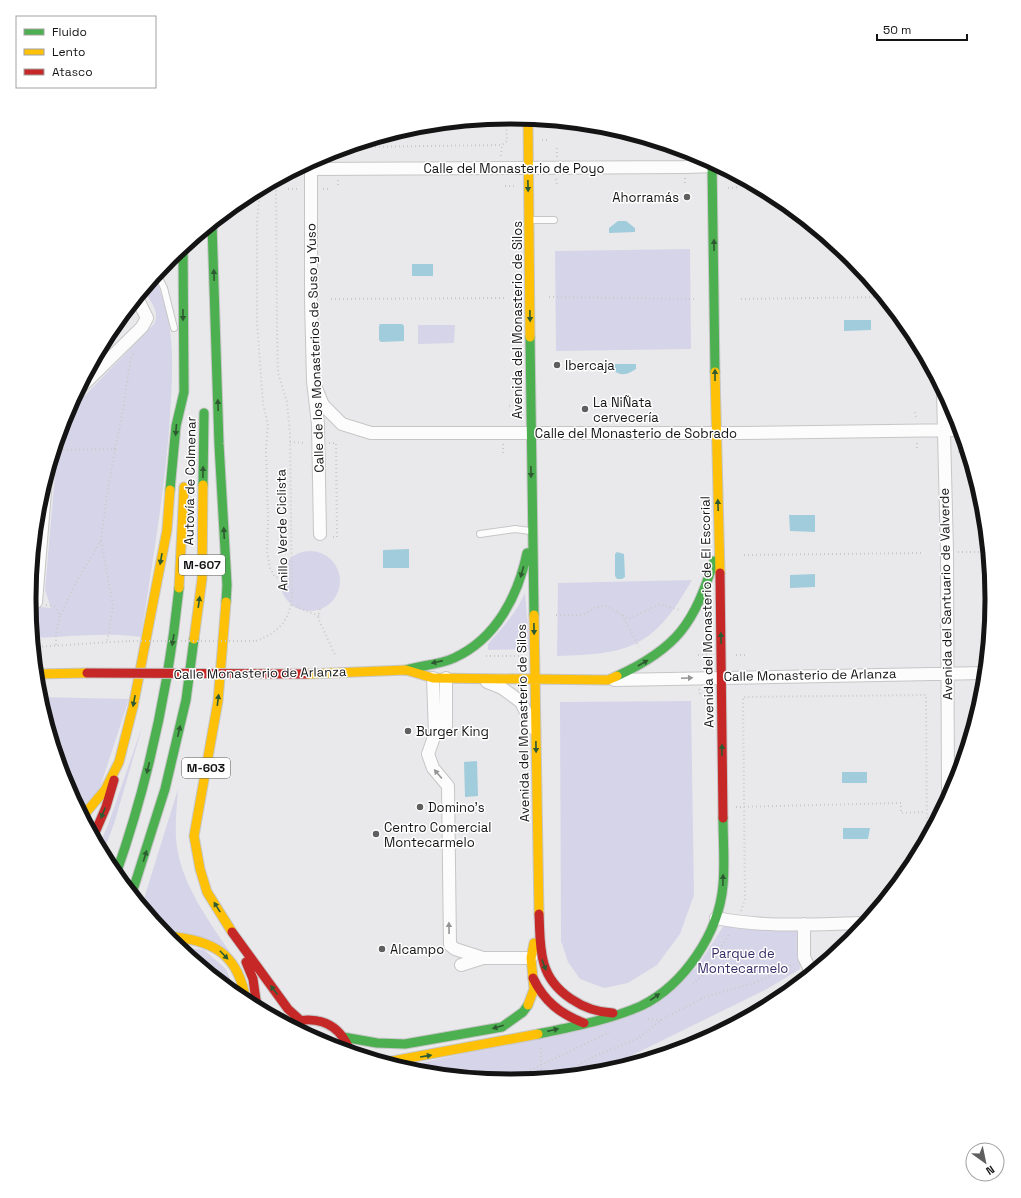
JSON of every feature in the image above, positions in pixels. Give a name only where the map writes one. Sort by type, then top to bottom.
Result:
[{"type":"main road","name":"Avenida del Monasterio de Silos","points":[[528,125],[530,433],[539,926],[542,959],[551,980],[570,998],[594,1010],[606,1013],[620,1012]]},
{"type":"main road","name":"Avenida del Monasterio de El Escorial","points":[[620,1012],[648,1002],[681,976],[698,954],[716,918],[723,885],[722,677],[720,544],[716,433],[714,170]]},
{"type":"main road","name":"M-603","points":[[212,231],[219,444],[227,586],[218,701],[194,836],[200,869],[208,892],[237,940],[253,979],[256,999]]},
{"type":"main road","points":[[205,301],[206,236]]},
{"type":"main road","points":[[96,829],[106,807],[133,707],[167,530],[176,426],[184,392],[182,257]]},
{"type":"main road","name":"Autovía de Colmenar","points":[[184,392],[184,444]]},
{"type":"main road","name":"Autovía de Colmenar","points":[[134,888],[165,789],[186,700],[202,579],[204,404]]},
{"type":"main road","name":"Autovía de Colmenar","points":[[118,866],[145,782],[164,696],[181,586],[184,474]]},
{"type":"main road","name":"Avenida del Monasterio de Silos","points":[[406,670],[454,658],[479,643],[502,616],[518,585],[527,556],[532,520]]},
{"type":"main road","points":[[608,680],[633,669],[660,654],[680,635],[693,619],[705,593],[720,544]]},
{"type":"main road","name":"Calle Monasterio de Arlanza","points":[[42,674],[307,674],[406,670],[433,678],[482,680],[608,680]]},
{"type":"main road","points":[[87,812],[105,790],[119,762]]},
{"type":"main road","name":"Avenida del Monasterio de Silos","points":[[343,1037],[377,1043],[399,1044],[425,1042],[502,1027],[523,1012],[531,1001],[534,989],[531,958],[539,926]]},
{"type":"main road","points":[[179,938],[198,940],[219,950],[235,966],[245,992]]},
{"type":"main road","points":[[237,940],[288,1009],[299,1019]]},
{"type":"main road","points":[[533,978],[541,994],[554,1008],[563,1015],[584,1023]]},
{"type":"main road","points":[[400,1060],[490,1044],[584,1023],[620,1012]]},
{"type":"main road","points":[[294,1021],[299,1019],[312,1019],[324,1022],[335,1028],[346,1044]]},
{"type":"street","name":"Calle del Monasterio de Poyo","points":[[317,166],[528,168],[702,165]]},
{"type":"street","name":"Calle de los Monasterios de Suso y Yuso","points":[[311,169],[311,299],[313,381],[318,424],[322,536]]},
{"type":"street","points":[[92,376],[142,327],[147,318],[145,310],[140,303]]},
{"type":"street","name":"Calle del Monasterio de Sobrado","points":[[313,381],[323,405],[342,424],[371,433],[716,433],[954,430]]},
{"type":"street","name":"Avenida del Santuario de Valverde","points":[[943,404],[947,552],[948,783]]},
{"type":"street","points":[[36,601],[43,521]]},
{"type":"street","name":"Calle Monasterio de Arlanza","points":[[608,680],[947,672],[979,673]]},
{"type":"street","points":[[433,678],[435,734],[428,754],[433,768],[448,786],[450,945],[454,949],[483,958],[531,958]]},
{"type":"street","points":[[446,678],[446,726]]},
{"type":"street","name":"Calle Monasterio de Arlanza","points":[[482,680],[502,688],[520,702],[536,732]]},
{"type":"street","points":[[716,918],[735,922],[804,924],[857,923]]},
{"type":"street","points":[[804,924],[805,960],[809,967]]},
{"type":"street","points":[[461,965],[483,958]]},
{"type":"lane","points":[[529,220],[554,220]]},
{"type":"lane","points":[[160,280],[164,288],[175,335]]},
{"type":"lane","points":[[177,349],[184,392]]},
{"type":"lane","points":[[480,534],[515,529],[530,531]]},
{"type":"path","points":[[369,147],[502,145],[507,141],[506,124]]},
{"type":"path","name":"Anillo Verde Ciclista","points":[[39,647],[129,641],[256,641],[271,636],[284,623],[292,605],[290,442],[287,402],[278,373],[276,186]]},
{"type":"path","points":[[260,196],[257,322],[263,402],[268,426],[266,448],[267,551],[270,568],[275,577],[292,581]]},
{"type":"path","points":[[549,297],[694,299]]},
{"type":"path","points":[[741,299],[876,297]]},
{"type":"path","points":[[331,299],[506,298]]},
{"type":"path","points":[[107,642],[113,605],[104,564],[101,540],[107,494],[122,416],[130,362],[135,350]]},
{"type":"path","points":[[290,442],[304,443]]},
{"type":"path","points":[[322,536],[337,538],[336,443]]},
{"type":"path","points":[[60,450],[115,449]]},
{"type":"path","points":[[56,646],[57,627],[60,616],[70,593],[101,540]]},
{"type":"path","points":[[947,552],[982,552]]},
{"type":"path","points":[[744,555],[922,553]]},
{"type":"path","points":[[36,602],[54,606],[60,616]]},
{"type":"path","points":[[556,615],[583,615],[594,608],[604,605],[629,619],[660,604],[676,607],[682,611]]},
{"type":"path","points":[[292,605],[319,616]]},
{"type":"path","points":[[320,609],[319,616],[336,657]]},
{"type":"path","points":[[621,614],[639,647]]},
{"type":"path","points":[[481,656],[525,656]]},
{"type":"path","points":[[689,988],[705,973],[721,950],[745,899],[743,697],[926,695],[926,827]]},
{"type":"path","points":[[723,808],[901,803],[901,813],[926,812]]},
{"type":"path","points":[[572,1069],[590,1058],[639,1038],[661,1020],[705,997],[754,983],[805,960]]},
{"type":"path","points":[[647,1019],[661,1020]]},
{"type":"path","points":[[523,1073],[612,1032]]},
{"type":"path","points":[[541,1044],[542,1072]]},
{"type":"green space","points":[[690,249],[691,349],[556,351],[555,251]]},
{"type":"green space","points":[[157,283],[161,292],[170,329],[172,388],[162,500],[141,637],[100,635],[38,638],[36,607],[51,608],[45,590],[56,463],[61,446],[79,401],[154,324],[156,315],[152,303],[147,295]]},
{"type":"green space","points":[[418,325],[455,325],[454,343],[418,344]]},
{"type":"green space","points":[[310,551],[327,556],[335,564],[340,581],[335,598],[327,606],[310,611],[293,606],[285,598],[280,581],[285,564],[293,556]]},
{"type":"green space","points":[[692,580],[665,620],[652,633],[638,642],[622,649],[604,653],[557,656],[558,583]]},
{"type":"green space","points":[[525,593],[530,649],[488,650],[488,644],[504,626]]},
{"type":"green space","points":[[46,697],[129,699],[90,818],[72,781],[61,752]]},
{"type":"green space","points":[[691,701],[694,895],[680,934],[657,965],[628,983],[604,988],[580,979],[568,962],[561,941],[560,702]]},
{"type":"green space","points":[[143,724],[115,821],[106,846],[102,839]]},
{"type":"green space","points":[[178,789],[176,838],[178,855],[183,871],[197,901],[234,958],[176,936],[144,900]]},
{"type":"green space","name":"Parque de Montecarmelo","points":[[724,925],[799,926],[800,969],[767,989],[625,1059],[572,1069],[510,1074],[449,1069],[417,1064],[620,1018],[697,967]]},
{"type":"green space","points":[[189,948],[204,950],[226,969],[232,982]]},
{"type":"green space","points":[[313,1030],[322,1032],[332,1038]]},
{"type":"shaded area","points":[[618,221],[626,221],[635,228],[635,232],[609,233],[609,228]]},
{"type":"shaded area","points":[[412,264],[433,264],[433,276],[412,276]]},
{"type":"shaded area","points":[[844,320],[871,320],[871,330],[844,331]]},
{"type":"shaded area","points":[[380,324],[402,324],[404,326],[404,341],[381,342],[379,340]]},
{"type":"shaded area","points":[[611,364],[636,364],[636,369],[626,374],[620,374],[611,369]]},
{"type":"shaded area","points":[[789,515],[815,515],[815,532],[790,531]]},
{"type":"shaded area","points":[[409,549],[409,568],[383,568],[383,550]]},
{"type":"shaded area","points":[[617,552],[624,554],[625,577],[622,579],[617,579],[615,576],[615,554]]},
{"type":"shaded area","points":[[815,574],[815,587],[790,588],[790,575]]},
{"type":"shaded area","points":[[477,761],[478,796],[465,797],[464,762]]},
{"type":"shaded area","points":[[842,772],[867,772],[867,783],[842,783]]},
{"type":"shaded area","points":[[843,828],[870,828],[868,839],[843,839]]},
{"type":"traffic: fast","points":[[712,170],[715,372]]},
{"type":"traffic: fast","points":[[212,231],[219,444],[227,585],[226,602]]},
{"type":"traffic: fast","points":[[170,490],[176,426],[184,392],[183,256]]},
{"type":"traffic: fast","points":[[530,337],[534,615]]},
{"type":"traffic: fast","points":[[203,485],[204,413]]},
{"type":"traffic: fast","points":[[406,670],[436,664],[454,658],[469,650],[482,640],[493,628],[511,600],[518,585],[527,553]]},
{"type":"traffic: fast","points":[[617,676],[638,666],[655,655],[669,644],[681,631],[691,617],[699,601],[714,561]]},
{"type":"traffic: fast","points":[[119,867],[148,768],[156,732],[170,661],[179,588]]},
{"type":"traffic: fast","points":[[134,888],[165,789],[186,700],[194,639]]},
{"type":"traffic: fast","points":[[538,1034],[603,1019],[641,1006],[657,997],[685,971],[697,956],[707,939],[715,921],[720,903],[724,877],[723,818]]},
{"type":"traffic: fast","points":[[343,1037],[377,1043],[405,1044],[502,1027],[523,1012],[528,1005]]},
{"type":"traffic: slow","points":[[528,125],[530,337]]},
{"type":"traffic: slow","points":[[715,372],[720,573]]},
{"type":"traffic: slow","points":[[194,639],[202,579],[203,485]]},
{"type":"traffic: slow","points":[[179,588],[184,487]]},
{"type":"traffic: slow","points":[[87,812],[105,790],[119,762],[133,707],[167,530],[170,490]]},
{"type":"traffic: slow","points":[[226,602],[218,701],[194,836],[200,869],[207,892],[232,932]]},
{"type":"traffic: slow","points":[[534,615],[539,914]]},
{"type":"traffic: slow","points":[[307,674],[406,670],[433,678],[608,680],[617,676]]},
{"type":"traffic: slow","points":[[42,674],[87,673]]},
{"type":"traffic: slow","points":[[177,937],[204,943],[215,948],[224,955],[232,963],[238,974],[244,992]]},
{"type":"traffic: slow","points":[[528,1005],[534,989],[531,958],[534,943]]},
{"type":"traffic: slow","points":[[399,1060],[538,1034]]},
{"type":"traffic: jam","points":[[720,573],[723,818]]},
{"type":"traffic: jam","points":[[87,673],[307,674]]},
{"type":"traffic: jam","points":[[96,829],[106,807],[114,780]]},
{"type":"traffic: jam","points":[[539,914],[542,958],[548,974],[554,983],[571,999],[591,1009],[613,1013]]},
{"type":"traffic: jam","points":[[232,932],[288,1009],[299,1019]]},
{"type":"traffic: jam","points":[[246,962],[253,979],[256,999]]},
{"type":"traffic: jam","points":[[533,978],[542,993],[554,1006],[567,1015],[584,1023]]},
{"type":"traffic: jam","points":[[295,1022],[308,1020],[325,1023],[340,1033],[346,1044]]},
{"type":"place","name":"Ahorramás","points":[[687,197]]},
{"type":"place","name":"Ibercaja","points":[[557,365]]},
{"type":"place","name":"La NiÑata cervecería","points":[[585,409]]},
{"type":"place","name":"Burger King","points":[[408,731]]},
{"type":"place","name":"Domino's","points":[[420,807]]},
{"type":"place","name":"Centro Comercial Montecarmelo","points":[[376,834]]},
{"type":"place","name":"Alcampo","points":[[382,949]]}]
